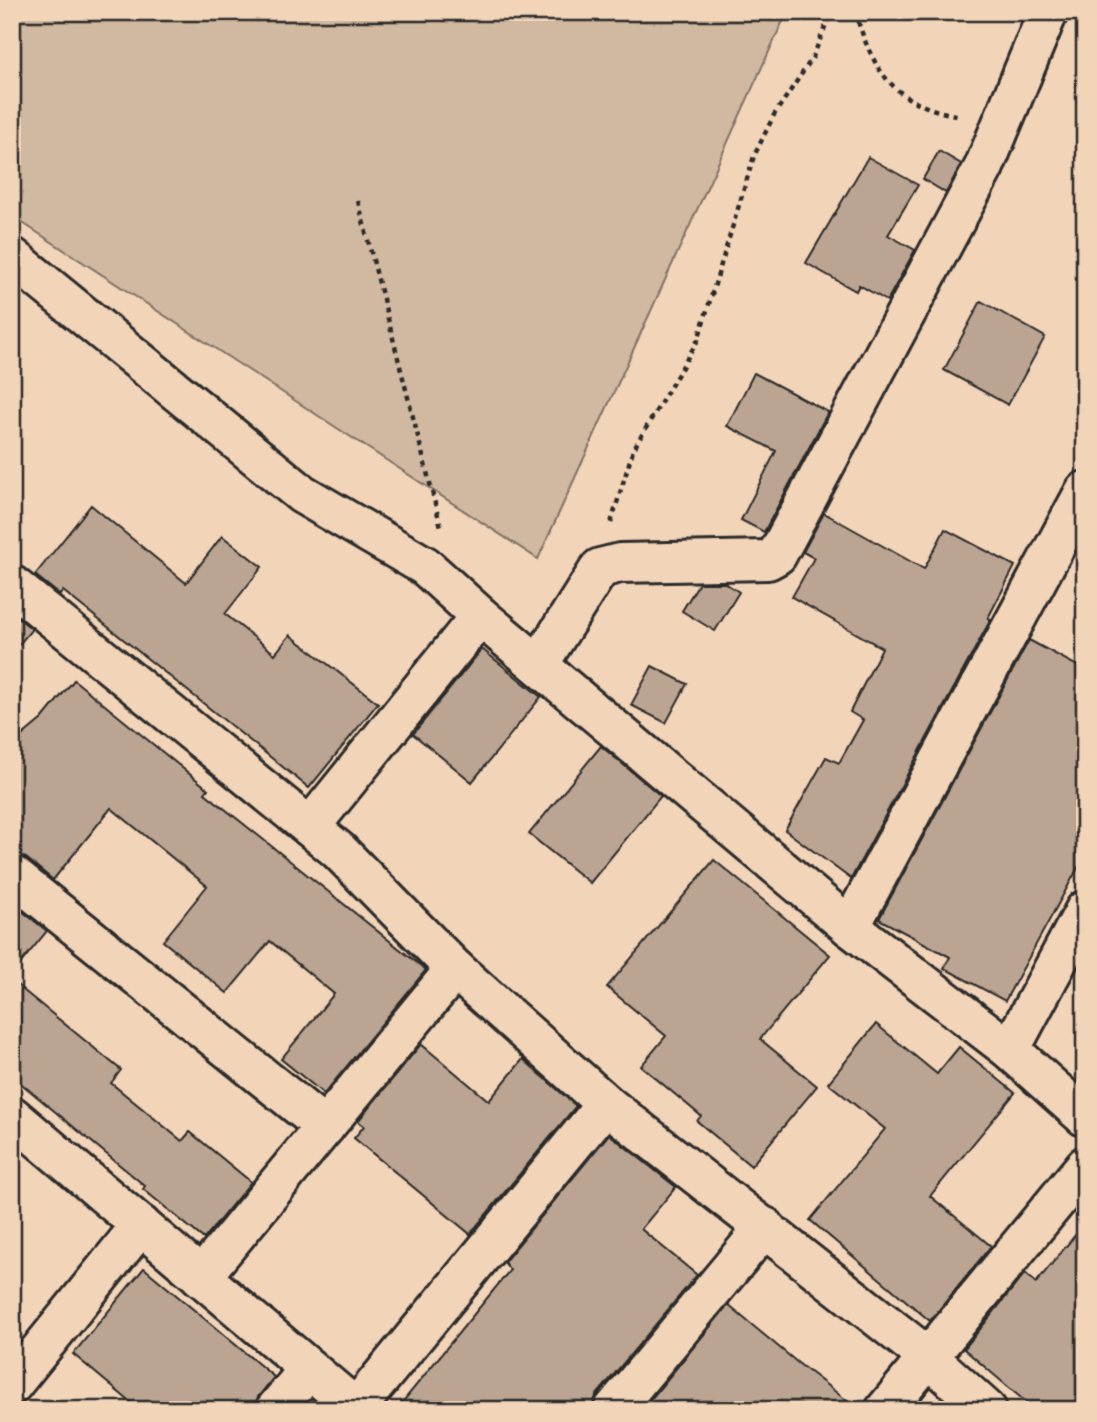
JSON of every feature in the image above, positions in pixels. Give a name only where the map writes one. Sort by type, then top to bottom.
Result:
[{"type":"street","points":[[538,664],[600,568],[620,563],[768,560],[777,555],[985,167],[1048,12]]},
{"type":"street","points":[[12,257],[302,494],[425,566],[480,616],[850,927],[1010,1050],[1085,1117]]},
{"type":"street","points":[[850,927],[1085,491]]},
{"type":"street","points":[[12,585],[338,850],[455,969],[606,1104],[928,1357],[987,1410]]},
{"type":"street","points":[[310,827],[480,616]]},
{"type":"street","points":[[12,875],[325,1127]]},
{"type":"street","points":[[1010,1050],[1085,911]]},
{"type":"street","points":[[201,1277],[455,969]]},
{"type":"street","points":[[12,1116],[357,1409],[606,1104]]},
{"type":"street","points":[[885,1410],[1085,1166]]},
{"type":"street","points":[[12,1385],[141,1225]]},
{"type":"street","points":[[613,1410],[765,1227]]},
{"type":"street","points":[[275,1410],[309,1369]]},
{"type":"path","points":[[600,568],[633,450],[698,340],[754,156],[774,115],[813,57],[831,12]]},
{"type":"path","points":[[855,12],[869,53],[890,86],[915,102],[946,113],[976,118],[1005,117]]},
{"type":"path","points":[[358,201],[442,530]]},
{"type":"shaded area","points":[[12,12],[787,12],[538,559],[12,216]]},
{"type":"building","points":[[939,151],[961,164],[946,193],[923,179]]},
{"type":"building","points":[[868,157],[918,185],[888,235],[915,250],[887,301],[859,285],[856,291],[806,263]]},
{"type":"building","points":[[981,301],[1045,337],[1008,405],[944,370]]},
{"type":"building","points":[[754,373],[828,412],[764,532],[741,520],[776,451],[727,426]]},
{"type":"building","points":[[91,505],[186,583],[222,536],[262,567],[225,614],[275,654],[290,635],[378,703],[309,788],[63,591],[60,595],[35,575]]},
{"type":"building","points":[[824,513],[924,569],[945,529],[1015,566],[988,618],[991,619],[851,879],[785,830],[826,757],[839,763],[863,720],[850,712],[882,648],[792,597],[814,558],[803,552]]},
{"type":"building","points":[[699,583],[725,583],[739,592],[715,631],[682,611]]},
{"type":"building","points":[[12,613],[32,629],[12,653]]},
{"type":"building","points":[[1029,640],[1085,670],[1085,855],[1005,1001],[944,968],[950,957],[879,919]]},
{"type":"building","points":[[482,649],[541,697],[472,782],[413,734]]},
{"type":"building","points":[[652,666],[687,684],[666,723],[631,705]]},
{"type":"building","points":[[74,680],[208,789],[205,793],[426,970],[324,1094],[281,1059],[334,994],[270,941],[227,993],[163,941],[207,886],[111,808],[53,880],[26,858],[12,854],[12,744],[42,719]]},
{"type":"building","points":[[601,746],[661,796],[590,883],[529,834]]},
{"type":"building","points":[[714,860],[830,955],[760,1039],[817,1086],[751,1166],[697,1121],[701,1116],[641,1066],[666,1036],[607,987]]},
{"type":"building","points":[[12,903],[47,931],[12,974]]},
{"type":"building","points":[[12,981],[121,1070],[111,1083],[182,1141],[190,1132],[251,1182],[204,1239],[143,1189],[145,1186],[12,1076]]},
{"type":"building","points":[[876,1024],[937,1074],[959,1047],[1015,1093],[930,1196],[991,1246],[930,1321],[810,1220],[885,1129],[828,1083]]},
{"type":"building","points":[[421,1044],[489,1101],[523,1059],[576,1106],[470,1234],[354,1138],[364,1126],[358,1121]]},
{"type":"building","points":[[609,1134],[676,1187],[641,1229],[697,1275],[596,1396],[592,1410],[396,1410],[510,1270],[504,1262]]},
{"type":"building","points":[[1085,1223],[1085,1410],[1035,1410],[964,1349],[1025,1273],[1036,1283]]},
{"type":"building","points":[[144,1268],[274,1377],[258,1397],[254,1410],[140,1410],[73,1354]]},
{"type":"building","points":[[728,1305],[798,1363],[859,1410],[642,1410]]}]
